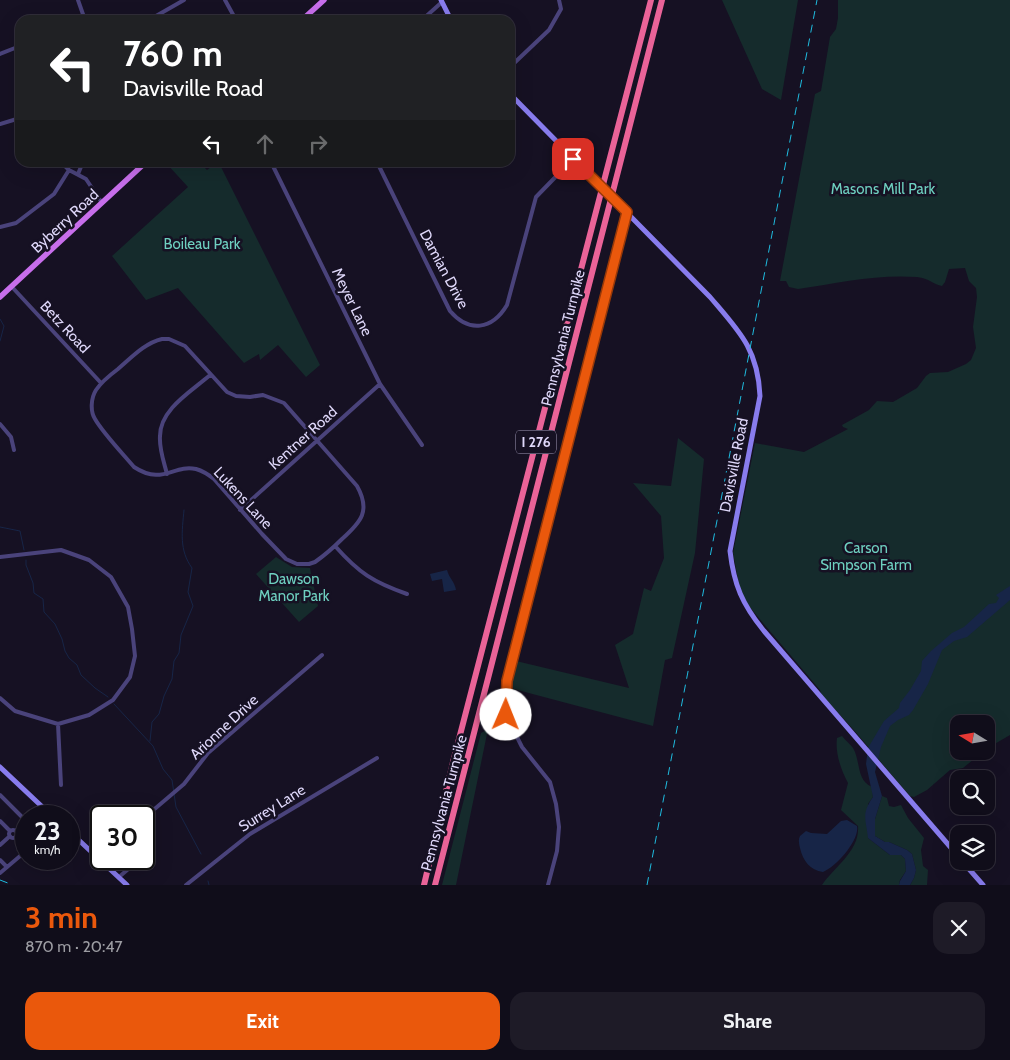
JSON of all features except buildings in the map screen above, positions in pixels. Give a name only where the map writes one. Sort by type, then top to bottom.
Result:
[{"type":"highway","name":"Pennsylvania Turnpike","points":[[424,885],[453,762],[651,0]]},
{"type":"highway","name":"Pennsylvania Turnpike","points":[[436,885],[662,0]]},
{"type":"main road","points":[[306,15],[317,2],[324,0]]},
{"type":"main road","name":"Byberry Road","points":[[0,297],[141,167]]},
{"type":"street","points":[[78,0],[83,15]]},
{"type":"street","points":[[158,15],[184,0]]},
{"type":"street","points":[[225,0],[233,15]]},
{"type":"street","points":[[515,62],[549,30],[561,9],[558,0]]},
{"type":"street","points":[[427,15],[442,1],[449,15]]},
{"type":"street","points":[[0,54],[15,48]]},
{"type":"street","name":"Davisville Road","points":[[515,100],[710,297],[745,339],[754,359],[759,380],[760,396],[730,551],[737,588],[752,616],[950,847]]},
{"type":"street","points":[[0,124],[15,120]]},
{"type":"street","name":"Damian Drive","points":[[379,167],[450,311],[456,319],[475,326],[485,325],[495,320],[507,305],[536,197],[573,159]]},
{"type":"street","points":[[66,167],[89,183],[102,203]]},
{"type":"street","points":[[78,174],[81,167]]},
{"type":"street","name":"Meyer Lane","points":[[273,167],[380,384],[422,445]]},
{"type":"street","points":[[0,227],[16,223],[54,194],[69,170]]},
{"type":"street","points":[[548,885],[557,850],[559,827],[556,804],[550,782],[522,747],[506,715],[507,681],[627,212]]},
{"type":"street","name":"Betz Road","points":[[12,287],[101,383]]},
{"type":"street","name":"Lukens Lane","points":[[162,338],[169,339],[185,346],[227,392],[236,396],[250,397],[263,395],[284,403],[357,486],[363,497],[363,515],[359,524],[315,562],[297,564],[286,558],[240,510],[214,479],[204,472],[190,469],[167,474],[149,474],[134,467],[94,419],[91,409],[92,400],[101,383],[152,341],[162,338]]},
{"type":"street","points":[[167,474],[160,436],[163,422],[173,406],[210,375]]},
{"type":"street","name":"Kentner Road","points":[[240,510],[380,384]]},
{"type":"street","points":[[0,424],[11,437],[14,450]]},
{"type":"street","points":[[335,546],[362,573],[373,580],[407,594]]},
{"type":"street","points":[[0,557],[61,550],[89,560],[111,577],[128,607],[135,656],[130,677],[113,700],[90,716],[58,724],[15,711],[1,701]]},
{"type":"street","name":"Arionne Drive","points":[[155,808],[184,784],[208,754],[322,655]]},
{"type":"street","points":[[58,724],[61,785]]},
{"type":"street","name":"Surrey Lane","points":[[186,885],[250,834],[377,758]]},
{"type":"street","points":[[0,767],[40,805]]},
{"type":"street","points":[[0,795],[15,810]]},
{"type":"street","points":[[0,821],[10,831],[10,836],[0,845]]},
{"type":"street","points":[[10,831],[15,831]]},
{"type":"street","points":[[10,836],[15,837]]},
{"type":"street","points":[[80,840],[90,848]]},
{"type":"street","points":[[0,873],[15,859]]},
{"type":"street","points":[[0,860],[7,867]]},
{"type":"street","points":[[113,870],[127,885]]},
{"type":"street","points":[[119,877],[127,870]]},
{"type":"street","points":[[970,870],[983,885]]},
{"type":"green space","points":[[722,0],[798,0],[781,100],[762,89]]},
{"type":"green space","points":[[838,0],[1010,0],[1010,735],[995,744],[995,715],[950,715],[950,760],[973,760],[963,768],[950,770],[927,790],[914,797],[910,796],[822,696],[820,690],[747,604],[740,590],[733,553],[755,443],[804,452],[848,429],[842,425],[869,410],[877,401],[893,402],[917,388],[930,373],[948,372],[966,364],[971,360],[976,348],[973,327],[977,297],[976,288],[969,281],[965,268],[949,269],[942,286],[921,278],[902,276],[798,289],[789,287],[786,281],[780,281],[815,94],[821,91],[830,37],[836,29]]},
{"type":"green space","name":"Boileau Park","points":[[170,167],[204,167],[207,170],[211,167],[221,167],[320,365],[306,377],[278,345],[260,360],[259,354],[244,363],[178,288],[146,300],[112,256],[188,187]]},
{"type":"green space","points":[[678,438],[704,459],[695,553],[672,658],[665,660],[653,726],[510,688],[516,661],[629,688],[615,645],[633,634],[644,588],[651,591],[664,558],[661,516],[633,483],[671,486]]},
{"type":"green space","name":"Dawson Manor Park","points":[[276,557],[292,567],[310,568],[318,606],[299,622],[256,574]]},
{"type":"green space","points":[[488,729],[456,885],[442,885],[481,733]]},
{"type":"green space","points":[[842,736],[853,748],[863,780],[872,787],[873,797],[868,804],[868,838],[890,855],[901,855],[905,859],[906,871],[899,885],[822,885],[851,851],[858,835],[858,826],[841,810],[848,783],[841,767],[837,750],[837,738]]},
{"type":"green space","points":[[882,796],[887,798],[889,806],[901,805],[908,818],[924,838],[921,850],[923,866],[928,870],[927,885],[910,885],[916,870],[912,854],[875,836],[875,819]]},
{"type":"water","points":[[447,570],[456,590],[444,592],[442,579],[432,581],[430,574]]},
{"type":"water","points":[[1010,586],[1010,600],[967,637],[954,641],[942,650],[928,684],[913,710],[909,715],[890,726],[881,747],[875,772],[882,796],[875,819],[875,836],[912,854],[916,870],[910,885],[899,885],[906,871],[905,859],[901,855],[890,855],[868,838],[866,812],[873,797],[866,764],[868,748],[884,721],[899,708],[900,703],[921,671],[922,661],[952,633],[964,627],[989,604],[996,603],[999,598],[996,595]]},
{"type":"water","points":[[847,820],[857,826],[857,832],[846,852],[834,865],[823,872],[811,867],[801,853],[800,836],[806,831],[827,834],[841,821]]},
{"type":"waterway","points":[[0,319],[4,326],[0,341]]},
{"type":"waterway","points":[[150,741],[152,722],[159,714],[164,696],[172,679],[174,661],[179,653],[181,635],[193,606],[188,592],[192,568],[185,554],[182,540],[184,510]]},
{"type":"waterway","points":[[0,527],[20,531],[24,550]]},
{"type":"waterway","points":[[26,560],[34,593],[43,599],[44,612],[55,624],[69,658],[77,665],[81,675],[108,697]]},
{"type":"waterway","points":[[114,704],[153,746],[163,769],[172,780],[176,807],[201,854]]},
{"type":"waterway","points":[[208,881],[209,885]]},
{"type":"railway","points":[[647,885],[817,0]]},
{"type":"railway","points":[[0,880],[13,885]]},
{"type":"route","points":[[506,715],[507,681],[627,212],[573,159]]},
{"type":"park label","name":"Masons Mill Park","points":[[883,189]]},
{"type":"park label","name":"Carson Simpson Farm","points":[[866,556]]}]
